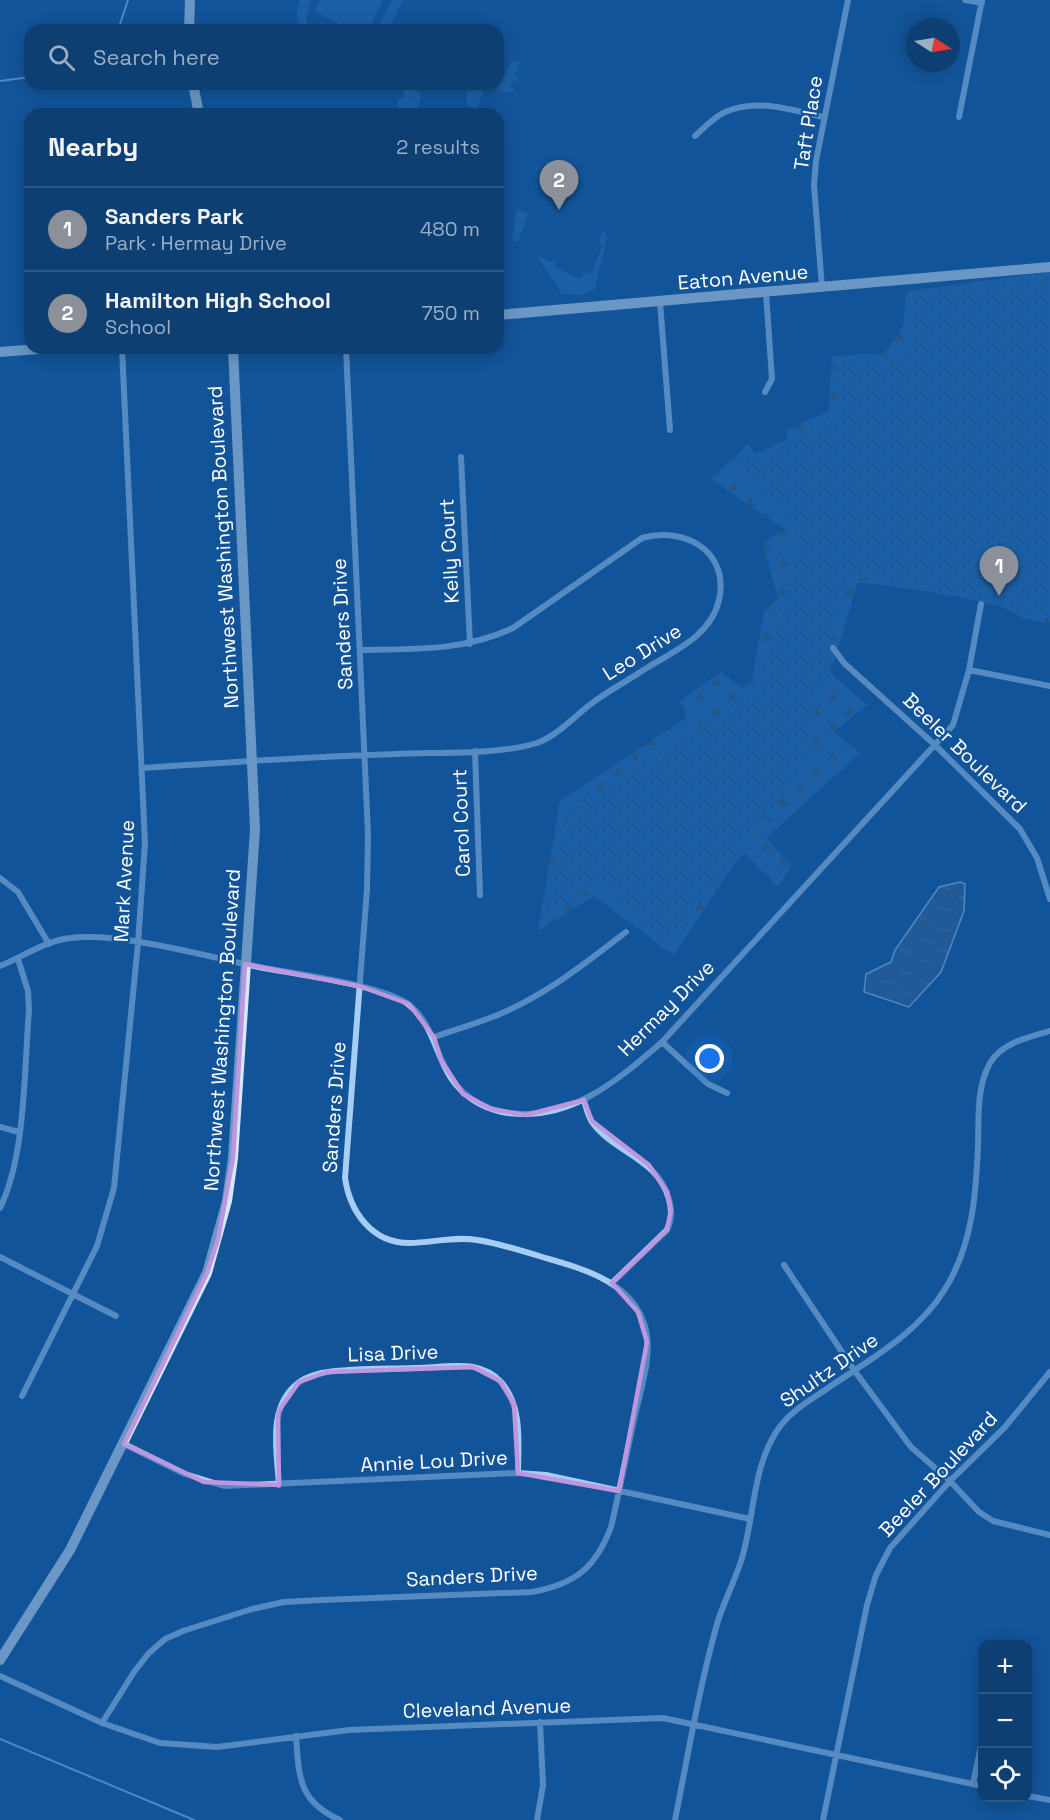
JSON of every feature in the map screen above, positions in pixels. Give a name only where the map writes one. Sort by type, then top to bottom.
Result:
[{"type":"main road","points":[[189,24],[190,0]]},
{"type":"main road","points":[[195,90],[198,108]]},
{"type":"main road","name":"Eaton Avenue","points":[[504,315],[992,274],[1050,267]]},
{"type":"main road","points":[[0,352],[24,350]]},
{"type":"main road","name":"Northwest Washington Boulevard","points":[[0,1660],[70,1550],[207,1273],[218,1239],[233,1158],[255,829],[232,354]]},
{"type":"street","name":"Taft Place","points":[[822,288],[814,185],[823,117],[848,0]]},
{"type":"street","points":[[959,117],[982,2],[965,0]]},
{"type":"street","points":[[695,136],[723,113],[756,105],[774,106],[823,117]]},
{"type":"street","points":[[765,392],[772,379],[766,293]]},
{"type":"street","points":[[660,302],[670,430]]},
{"type":"street","name":"Mark Avenue","points":[[22,1396],[97,1246],[114,1188],[138,943],[145,843],[122,354]]},
{"type":"street","name":"Sanders Drive","points":[[102,1723],[148,1654],[165,1639],[183,1630],[252,1609],[284,1602],[532,1592],[554,1588],[590,1567],[603,1549],[619,1491],[646,1362],[645,1328],[638,1312],[612,1283],[594,1272],[497,1244],[452,1238],[408,1243],[376,1234],[364,1223],[351,1203],[345,1178],[367,889],[365,755],[346,354]]},
{"type":"street","name":"Kelly Court","points":[[461,457],[470,644]]},
{"type":"street","name":"Leo Drive","points":[[142,768],[251,760],[475,751],[524,746],[551,736],[597,699],[698,636],[715,613],[720,581],[713,560],[701,546],[688,537],[658,534],[642,538],[513,628],[493,638],[444,648],[360,650]]},
{"type":"street","name":"Hermay Drive","points":[[0,966],[49,944],[71,938],[138,943],[359,986],[409,1004],[434,1037],[441,1060],[463,1094],[491,1110],[526,1115],[550,1112],[584,1100],[608,1085],[662,1042],[953,725],[969,670],[981,604]]},
{"type":"street","name":"Beeler Boulevard","points":[[833,648],[844,663],[935,745],[1020,829],[1037,858],[1050,899]]},
{"type":"street","points":[[969,670],[1050,686]]},
{"type":"street","name":"Carol Court","points":[[475,751],[480,894]]},
{"type":"street","points":[[0,878],[18,892],[49,944]]},
{"type":"street","points":[[434,1037],[496,1016],[534,996],[569,975],[626,932]]},
{"type":"street","points":[[0,1208],[8,1191],[19,1131],[29,1010],[28,991],[18,959]]},
{"type":"street","name":"Shultz Drive","points":[[675,1820],[717,1623],[742,1557],[764,1458],[777,1432],[794,1411],[895,1343],[924,1317],[945,1290],[962,1255],[970,1226],[976,1190],[980,1097],[984,1078],[991,1062],[1001,1051],[1017,1041],[1050,1031]]},
{"type":"street","points":[[662,1042],[708,1084],[727,1093]]},
{"type":"street","points":[[584,1100],[592,1121],[603,1133],[649,1165],[661,1179],[672,1210],[667,1230],[612,1283]]},
{"type":"street","points":[[0,1127],[19,1131]]},
{"type":"street","points":[[0,1257],[116,1316]]},
{"type":"street","points":[[784,1265],[854,1370],[911,1448],[950,1481],[980,1512],[993,1521],[1050,1535]]},
{"type":"street","name":"Lisa Drive","points":[[279,1485],[275,1432],[278,1412],[298,1382],[327,1372],[473,1367],[488,1372],[500,1381],[514,1404],[518,1420],[518,1473]]},
{"type":"street","name":"Beeler Boulevard","points":[[823,1820],[867,1605],[876,1575],[890,1548],[950,1481],[1005,1427],[1050,1372]]},
{"type":"street","name":"Annie Lou Drive","points":[[124,1444],[204,1482],[224,1486],[518,1473],[562,1478],[750,1519]]},
{"type":"street","name":"Cleveland Avenue","points":[[0,1676],[102,1723],[160,1743],[205,1746],[349,1730],[646,1717],[695,1723],[978,1785]]},
{"type":"street","points":[[537,1820],[543,1785],[540,1722]]},
{"type":"street","points":[[296,1736],[299,1779],[306,1794],[316,1806],[340,1820]]},
{"type":"street","points":[[973,1784],[981,1748]]},
{"type":"street","points":[[1032,1797],[1050,1800]]},
{"type":"highlighted area","points":[[245,964],[359,986],[409,1004],[434,1037],[441,1060],[463,1094],[491,1109],[526,1115],[584,1100],[592,1121],[649,1165],[667,1192],[671,1210],[667,1230],[612,1283],[638,1312],[647,1342],[619,1491],[518,1473],[514,1404],[500,1381],[473,1367],[327,1372],[299,1382],[278,1412],[279,1485],[204,1482],[124,1444],[207,1273],[218,1239],[233,1158]]},
{"type":"green space","points":[[300,0],[311,0],[306,18],[307,24],[298,24],[297,11]]},
{"type":"green space","points":[[320,0],[383,0],[371,24],[339,24],[314,11]]},
{"type":"green space","points":[[392,0],[403,0],[391,24],[380,24]]},
{"type":"green space","points":[[512,60],[524,65],[519,64],[517,69],[521,73],[516,71],[515,74],[519,77],[517,82],[513,80],[510,87],[514,89],[513,92],[497,91],[504,90],[504,77]]},
{"type":"green space","points":[[403,90],[419,90],[421,98],[417,108],[398,108],[398,99],[404,97]]},
{"type":"green space","points":[[467,90],[473,92],[474,90],[484,91],[476,108],[466,104]]},
{"type":"green space","points":[[517,210],[528,214],[518,242],[512,238]]},
{"type":"green space","points":[[604,231],[607,237],[595,289],[582,295],[562,294],[537,256],[550,262],[557,261],[554,267],[581,279],[584,272],[591,274],[603,246],[598,241]]},
{"type":"green space","points":[[1050,272],[1050,616],[848,575],[800,775],[663,949],[598,883],[540,924],[569,811],[759,690],[799,537],[737,462],[839,416],[834,360],[911,356],[909,291]]},
{"type":"green space","points":[[1050,273],[1050,624],[1023,618],[987,599],[858,582],[830,673],[867,705],[834,732],[860,753],[766,838],[791,866],[778,887],[744,853],[728,873],[674,955],[594,896],[538,931],[560,801],[686,718],[680,701],[721,672],[742,688],[752,679],[764,612],[778,598],[763,544],[784,529],[711,479],[748,444],[766,469],[785,462],[787,430],[829,411],[832,356],[885,353],[903,326],[906,293]]},
{"type":"water","points":[[960,882],[965,884],[964,911],[941,972],[909,1007],[864,992],[866,974],[891,962],[895,950],[939,887]]},
{"type":"waterway","points":[[120,24],[128,0]]},
{"type":"waterway","points":[[0,81],[24,78]]},
{"type":"waterway","points":[[0,1739],[194,1820]]},
{"type":"place","name":"Hamilton High School","points":[[559,210]]},
{"type":"place","name":"Sanders Park","points":[[999,596]]}]
